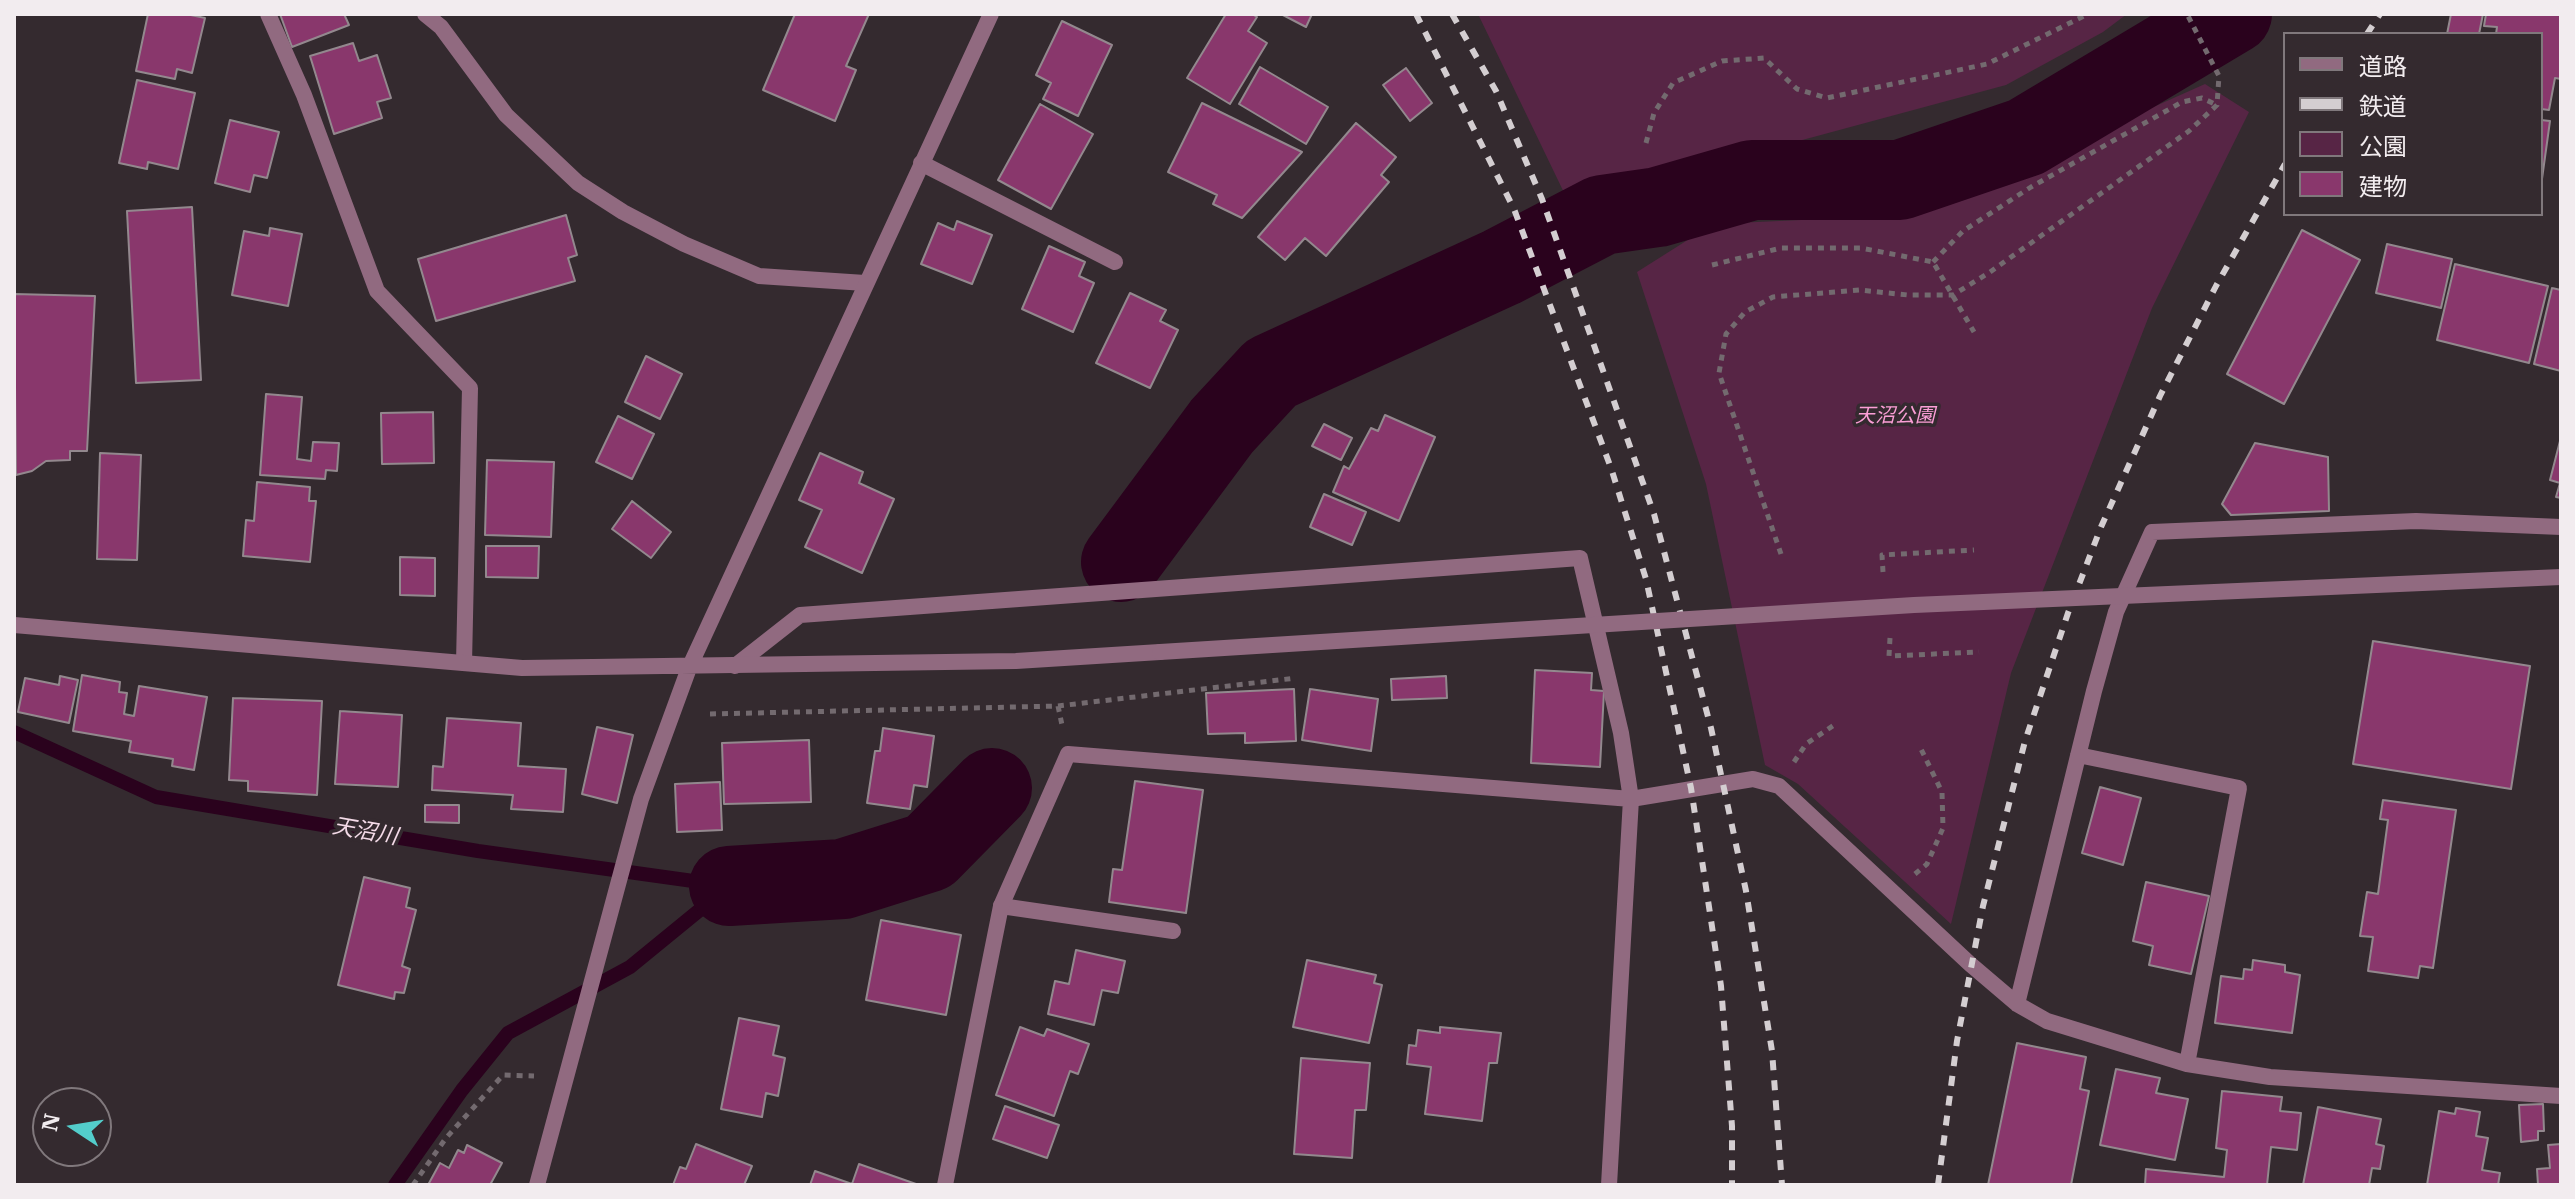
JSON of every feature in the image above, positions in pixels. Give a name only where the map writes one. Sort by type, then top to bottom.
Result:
[{"type":"street","points":[[268,14],[304,95],[377,291],[470,388],[464,663]]},
{"type":"street","points":[[425,14],[441,27],[506,115],[578,183],[623,212],[684,244],[759,276],[865,283]]},
{"type":"street","points":[[537,1185],[598,948],[641,799],[689,668],[991,14]]},
{"type":"street","points":[[921,163],[1115,262]]},
{"type":"street","points":[[2017,1004],[2116,612],[2152,532],[2416,521],[2561,527]]},
{"type":"street","points":[[735,666],[800,615],[1580,558],[1621,733],[1631,799],[1609,1185]]},
{"type":"street","points":[[14,625],[522,668],[689,668],[1016,661],[1914,605],[2561,577]]},
{"type":"street","points":[[945,1185],[1001,906],[1068,754],[1631,799],[1753,779],[1779,786],[1892,893],[2017,1004],[2047,1021],[2187,1064],[2355,1086],[2561,1096]]},
{"type":"street","points":[[2078,755],[2239,788],[2187,1064]]},
{"type":"street","points":[[1001,906],[1173,931]]},
{"type":"path","points":[[1646,143],[1654,113],[1673,83],[1722,61],[1764,58],[1797,89],[1827,98],[1987,64],[2088,14]]},
{"type":"path","points":[[1781,554],[1719,373],[1726,334],[1745,312],[1773,297],[1859,290],[1953,295],[2189,131],[2217,105],[2219,76],[2187,14]]},
{"type":"path","points":[[1933,262],[1963,231],[2020,194],[2170,109],[2202,98],[2217,105]]},
{"type":"path","points":[[1712,265],[1781,248],[1861,248],[1933,262],[1974,332]]},
{"type":"path","points":[[1883,572],[1882,555],[1974,550]]},
{"type":"path","points":[[1890,638],[1889,656],[1979,652]]},
{"type":"path","points":[[710,714],[1058,706],[1296,678]]},
{"type":"path","points":[[1779,786],[1806,744],[1834,725]]},
{"type":"path","points":[[1892,893],[1927,864],[1943,828],[1942,792],[1921,749]]},
{"type":"path","points":[[413,1185],[446,1138],[503,1075],[567,1078]]},
{"type":"green space","points":[[1478,14],[2127,14],[2103,32],[2006,85],[1569,203]]},
{"type":"green space","name":"天沼公園","points":[[2205,84],[2249,112],[2152,308],[2011,673],[1951,924],[1798,784],[1765,765],[1706,484],[1637,272],[1713,224],[1911,215]]},
{"type":"building","points":[[148,14],[186,14],[205,18],[192,73],[177,69],[175,79],[136,71]]},
{"type":"building","points":[[280,14],[344,14],[349,25],[292,47]]},
{"type":"building","points":[[795,14],[869,14],[846,66],[856,70],[835,121],[763,90]]},
{"type":"building","points":[[1226,14],[1252,14],[1257,17],[1248,31],[1267,43],[1230,104],[1187,78]]},
{"type":"building","points":[[1281,14],[1312,14],[1306,27]]},
{"type":"building","points":[[2451,14],[2483,14],[2479,32],[2447,32]]},
{"type":"building","points":[[2486,14],[2561,14],[2561,79],[2555,78],[2549,110],[2543,109],[2543,32],[2496,32],[2497,27],[2484,26]]},
{"type":"building","points":[[1062,21],[1112,45],[1078,116],[1043,99],[1051,83],[1036,75]]},
{"type":"building","points":[[353,43],[359,61],[377,55],[391,98],[377,102],[382,118],[334,134],[310,56]]},
{"type":"building","points":[[1260,67],[1328,107],[1306,144],[1239,104]]},
{"type":"building","points":[[1406,68],[1432,103],[1410,121],[1383,85]]},
{"type":"building","points":[[137,80],[195,93],[178,169],[148,162],[147,169],[119,163]]},
{"type":"building","points":[[1202,103],[1302,152],[1242,218],[1213,204],[1217,195],[1168,172]]},
{"type":"building","points":[[1040,104],[1093,134],[1051,209],[998,180]]},
{"type":"building","points":[[230,120],[279,132],[267,178],[254,175],[250,192],[215,183]]},
{"type":"building","points":[[2543,120],[2550,121],[2543,172]]},
{"type":"building","points":[[1356,123],[1396,157],[1381,175],[1389,182],[1326,256],[1305,238],[1285,260],[1258,237]]},
{"type":"building","points":[[192,207],[201,380],[136,383],[127,211]]},
{"type":"building","points":[[566,215],[577,255],[568,258],[575,281],[436,321],[418,259]]},
{"type":"building","points":[[957,221],[992,235],[972,284],[921,264],[938,223],[954,230]]},
{"type":"building","points":[[270,228],[302,234],[288,306],[232,295],[244,231],[269,236]]},
{"type":"building","points":[[2302,230],[2360,260],[2284,404],[2227,374]]},
{"type":"building","points":[[2387,244],[2452,259],[2441,308],[2376,293]]},
{"type":"building","points":[[1049,246],[1085,262],[1079,276],[1094,283],[1073,332],[1022,309]]},
{"type":"building","points":[[2455,264],[2548,286],[2529,363],[2437,340]]},
{"type":"building","points":[[2552,288],[2561,290],[2561,371],[2534,364]]},
{"type":"building","points":[[1130,293],[1166,310],[1160,321],[1178,330],[1150,388],[1096,363]]},
{"type":"building","points":[[14,294],[95,296],[87,451],[70,451],[70,460],[46,461],[32,471],[16,475]]},
{"type":"building","points":[[646,356],[682,374],[660,419],[625,402]]},
{"type":"building","points":[[266,394],[302,397],[297,459],[311,461],[313,442],[339,443],[337,471],[326,470],[325,479],[260,475]]},
{"type":"building","points":[[433,412],[434,463],[382,464],[381,413]]},
{"type":"building","points":[[1385,415],[1435,437],[1399,521],[1333,492],[1344,466],[1349,469],[1371,428],[1378,431]]},
{"type":"building","points":[[618,416],[654,434],[632,479],[596,462]]},
{"type":"building","points":[[1324,424],[1352,438],[1341,460],[1312,446]]},
{"type":"building","points":[[2560,441],[2561,498],[2556,497],[2560,483],[2550,480]]},
{"type":"building","points":[[2255,443],[2328,457],[2329,511],[2231,515],[2222,504]]},
{"type":"building","points":[[100,453],[141,455],[137,560],[97,559]]},
{"type":"building","points":[[820,453],[863,472],[859,483],[894,499],[862,573],[805,547],[822,510],[799,500]]},
{"type":"building","points":[[487,460],[554,462],[551,537],[485,535]]},
{"type":"building","points":[[257,482],[310,487],[309,501],[316,501],[310,562],[243,556],[246,520],[254,521]]},
{"type":"building","points":[[1324,494],[1366,512],[1352,545],[1310,527]]},
{"type":"building","points":[[632,501],[671,532],[651,558],[612,529]]},
{"type":"building","points":[[486,546],[539,546],[538,578],[486,577]]},
{"type":"building","points":[[400,557],[435,558],[435,596],[400,595]]},
{"type":"building","points":[[2373,641],[2530,666],[2511,789],[2353,764]]},
{"type":"building","points":[[1535,670],[1592,673],[1591,690],[1604,691],[1600,767],[1531,763]]},
{"type":"building","points":[[82,675],[120,682],[119,692],[127,693],[124,714],[134,716],[139,686],[207,697],[194,770],[172,766],[173,759],[129,752],[131,741],[73,731]]},
{"type":"building","points":[[60,676],[78,680],[69,723],[18,712],[25,678],[59,685]]},
{"type":"building","points":[[1446,676],[1447,698],[1392,700],[1391,679]]},
{"type":"building","points":[[1294,689],[1296,741],[1245,743],[1245,733],[1208,734],[1206,693]]},
{"type":"building","points":[[1310,689],[1378,699],[1371,751],[1302,740]]},
{"type":"building","points":[[233,698],[322,701],[317,795],[248,791],[248,781],[229,780]]},
{"type":"building","points":[[340,711],[402,715],[398,787],[335,784]]},
{"type":"building","points":[[447,718],[521,723],[518,766],[566,769],[563,812],[511,809],[513,795],[432,790],[433,766],[443,767]]},
{"type":"building","points":[[597,727],[633,735],[617,803],[582,794]]},
{"type":"building","points":[[883,728],[934,736],[927,787],[914,785],[910,809],[867,803],[875,751],[880,751]]},
{"type":"building","points":[[809,740],[811,802],[724,804],[722,743]]},
{"type":"building","points":[[1135,781],[1203,790],[1186,913],[1109,902],[1113,869],[1122,870]]},
{"type":"building","points":[[720,782],[722,830],[677,832],[675,784]]},
{"type":"building","points":[[2100,787],[2141,798],[2123,865],[2082,853]]},
{"type":"building","points":[[2383,800],[2456,810],[2433,968],[2420,966],[2418,978],[2368,971],[2373,937],[2360,936],[2367,892],[2378,894],[2388,820],[2380,819]]},
{"type":"building","points":[[425,805],[459,805],[459,823],[425,822]]},
{"type":"building","points":[[364,877],[410,888],[406,907],[416,910],[402,966],[410,969],[404,993],[395,992],[394,999],[338,985]]},
{"type":"building","points":[[2146,882],[2209,896],[2191,974],[2149,965],[2153,946],[2133,941]]},
{"type":"building","points":[[881,920],[961,935],[946,1015],[866,1000]]},
{"type":"building","points":[[1076,950],[1125,961],[1118,993],[1102,990],[1094,1025],[1048,1014],[1055,981],[1069,984]]},
{"type":"building","points":[[1307,960],[1376,975],[1374,983],[1382,985],[1369,1043],[1293,1027]]},
{"type":"building","points":[[2253,960],[2285,965],[2285,972],[2300,975],[2292,1033],[2215,1023],[2221,976],[2243,979],[2244,969],[2252,970]]},
{"type":"building","points":[[739,1018],[779,1026],[773,1055],[785,1058],[778,1096],[766,1093],[762,1117],[721,1109]]},
{"type":"building","points":[[1020,1027],[1044,1036],[1047,1029],[1089,1044],[1078,1074],[1070,1071],[1054,1116],[996,1095]]},
{"type":"building","points":[[1440,1027],[1501,1033],[1497,1063],[1489,1063],[1482,1121],[1425,1114],[1431,1067],[1407,1064],[1409,1045],[1416,1046],[1418,1030],[1440,1033]]},
{"type":"building","points":[[2017,1043],[2086,1057],[2080,1089],[2089,1091],[2071,1185],[1988,1185]]},
{"type":"building","points":[[1301,1058],[1370,1063],[1366,1110],[1355,1110],[1352,1158],[1294,1154]]},
{"type":"building","points":[[2116,1069],[2160,1078],[2156,1093],[2188,1099],[2175,1160],[2100,1145]]},
{"type":"building","points":[[2222,1091],[2282,1097],[2280,1111],[2301,1113],[2297,1150],[2271,1147],[2267,1185],[2145,1185],[2146,1169],[2224,1177],[2227,1150],[2216,1148]]},
{"type":"building","points":[[2543,1104],[2544,1131],[2538,1131],[2538,1140],[2521,1142],[2519,1105]]},
{"type":"building","points":[[1005,1106],[1059,1125],[1047,1158],[993,1139]]},
{"type":"building","points":[[2318,1107],[2381,1119],[2376,1144],[2384,1146],[2380,1169],[2372,1168],[2369,1185],[2303,1185]]},
{"type":"building","points":[[2456,1108],[2480,1112],[2476,1136],[2488,1138],[2482,1170],[2500,1173],[2498,1185],[2427,1185],[2439,1111],[2455,1114]]},
{"type":"building","points":[[696,1144],[752,1166],[744,1185],[673,1185],[680,1167],[686,1169]]},
{"type":"building","points":[[2561,1144],[2561,1185],[2538,1185],[2537,1169],[2550,1168],[2548,1145]]},
{"type":"building","points":[[467,1145],[502,1163],[490,1185],[428,1185],[440,1163],[449,1168],[458,1150],[464,1153]]},
{"type":"building","points":[[859,1164],[916,1184],[810,1185],[815,1171],[852,1184]]},
{"type":"waterway","points":[[1121,562],[1222,426],[1271,373],[1502,267],[1602,215],[1658,207],[1752,180],[1900,180],[2026,137],[2232,14]]},
{"type":"waterway","name":"天沼川","points":[[14,732],[156,797],[478,851],[729,886]]},
{"type":"waterway","points":[[729,886],[843,879],[929,852],[992,788]]},
{"type":"waterway","points":[[395,1185],[462,1090],[508,1033],[630,967],[729,886]]},
{"type":"railway","points":[[1416,14],[1514,209],[1611,468],[1646,579],[1691,788],[1721,986],[1732,1126],[1732,1185]]},
{"type":"railway","points":[[1452,14],[1496,91],[1542,199],[1654,514],[1711,728],[1746,891],[1772,1051],[1782,1185]]},
{"type":"railway","points":[[2368,32],[2380,14]]},
{"type":"railway","points":[[1938,1185],[1957,1041],[1983,906],[2025,741],[2068,613],[2101,527],[2160,396],[2216,286],[2283,168]]}]
